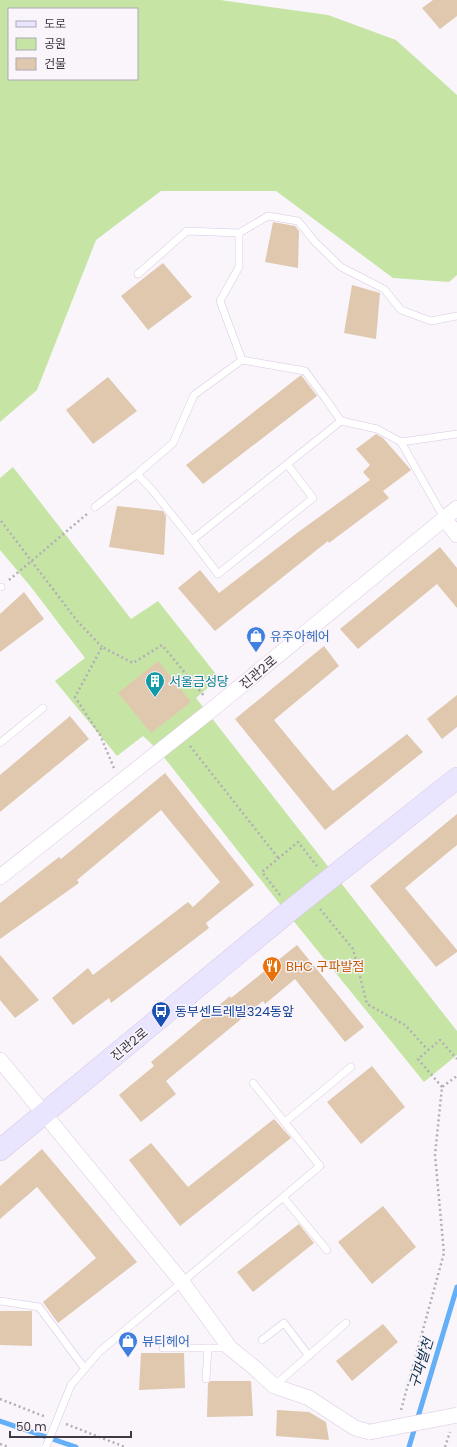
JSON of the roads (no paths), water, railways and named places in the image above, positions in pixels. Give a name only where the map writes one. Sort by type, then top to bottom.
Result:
[{"type":"street","name":"진관2로","points":[[1,873],[214,708],[457,508]]},
{"type":"street","points":[[444,518],[457,535]]},
{"type":"street","name":"진관2로","points":[[0,1150],[287,913],[457,778]]},
{"type":"street","points":[[0,1060],[182,1282],[230,1348],[274,1386],[309,1398],[355,1428],[370,1432],[457,1415]]},
{"type":"lane","points":[[138,274],[187,231],[239,233],[268,216],[298,221],[315,242],[341,267],[384,290],[401,310],[431,321],[457,316]]},
{"type":"lane","points":[[239,233],[239,267],[220,302],[242,360]]},
{"type":"lane","points":[[95,507],[173,443],[194,395],[242,360],[305,372],[341,421],[377,430],[402,442],[457,434]]},
{"type":"lane","points":[[192,540],[341,421]]},
{"type":"lane","points":[[402,442],[444,518]]},
{"type":"lane","points":[[137,474],[153,491],[218,574],[313,498],[287,464]]},
{"type":"lane","points":[[0,743],[43,708]]},
{"type":"lane","points":[[285,1122],[350,1067]]},
{"type":"lane","points":[[46,1447],[71,1385],[99,1352],[320,1166],[253,1083]]},
{"type":"lane","points":[[283,1197],[327,1250]]},
{"type":"lane","points":[[0,1301],[39,1307],[85,1369]]},
{"type":"lane","points":[[262,1340],[284,1323],[309,1356]]},
{"type":"lane","points":[[274,1386],[346,1324]]},
{"type":"lane","points":[[163,1348],[230,1348]]},
{"type":"lane","points":[[206,1379],[208,1348]]},
{"type":"waterway","name":"구파발천","points":[[409,1447],[457,1287]]},
{"type":"waterway","name":"구파발천","points":[[0,1421],[76,1447]]},
{"type":"place","name":"유주아헤어","points":[[256,653]]},
{"type":"place","name":"서울금성당","points":[[155,698]]},
{"type":"place","name":"BHC 구파발점","points":[[272,983]]},
{"type":"place","name":"동부센트레빌324동앞","points":[[161,1028]]},
{"type":"place","name":"뷰티헤어","points":[[128,1358]]}]
